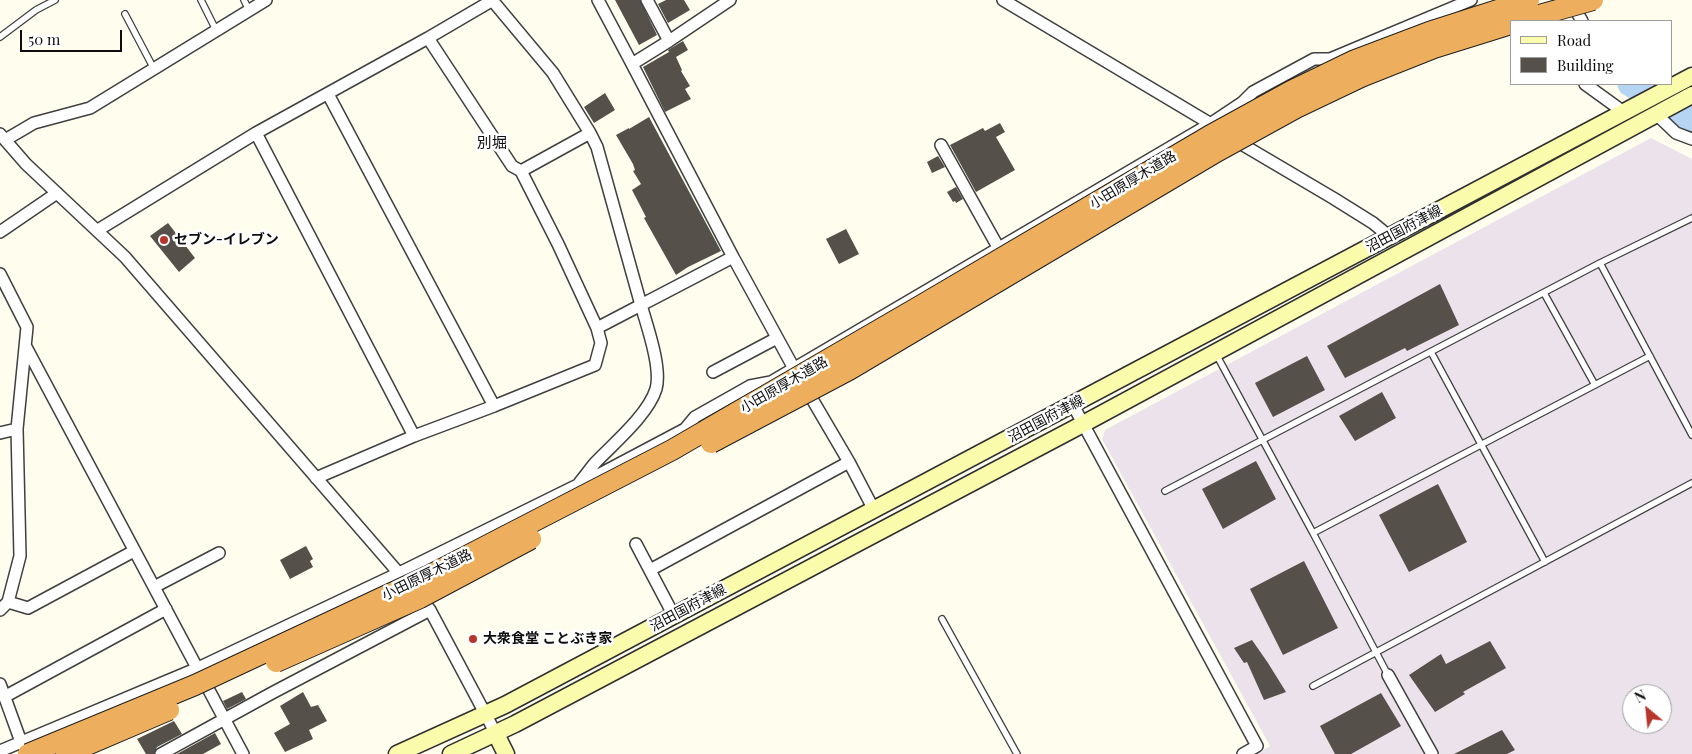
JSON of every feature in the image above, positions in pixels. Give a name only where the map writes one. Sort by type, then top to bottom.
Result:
[{"type":"highway","name":"小田原厚木道路","points":[[26,750],[195,685],[428,576],[672,450],[1291,90],[1355,60],[1429,32],[1529,0]]},
{"type":"highway","points":[[1522,20],[1593,0]]},
{"type":"highway","name":"小田原厚木道路","points":[[66,754],[131,727],[420,598],[849,370],[1218,151],[1296,108],[1370,73],[1434,48],[1510,24]]},
{"type":"main road","name":"沼田国府津線","points":[[397,754],[486,714],[674,616],[1692,76]]},
{"type":"main road","name":"沼田国府津線","points":[[451,754],[496,734],[1083,424],[1691,96]]},
{"type":"main road","points":[[496,734],[506,754]]},
{"type":"street","points":[[266,0],[247,5],[216,30],[90,108],[34,123],[2,137],[26,164],[125,257],[430,610],[496,734]]},
{"type":"street","points":[[98,230],[256,134],[493,0],[552,73],[597,147],[653,347],[656,366],[656,388],[639,418],[579,483]]},
{"type":"street","points":[[598,0],[793,368],[849,462],[874,510]]},
{"type":"street","points":[[647,0],[669,41]]},
{"type":"street","points":[[632,64],[730,0]]},
{"type":"street","points":[[1003,0],[1365,218],[1390,237]]},
{"type":"street","points":[[0,751],[26,750],[399,573],[685,429],[695,417],[750,386],[771,382],[1210,124],[1244,102],[1253,92],[1314,59],[1330,59],[1469,0],[1510,30]]},
{"type":"street","points":[[1570,0],[1581,20]]},
{"type":"street","points":[[316,478],[414,436],[595,365],[601,343],[597,328],[558,244],[521,171],[512,166],[428,38]]},
{"type":"street","points":[[1587,85],[1627,111]]},
{"type":"street","points":[[328,94],[494,406]]},
{"type":"street","points":[[1652,116],[1676,133],[1692,139]]},
{"type":"street","points":[[521,171],[590,133]]},
{"type":"street","points":[[256,134],[414,436]]},
{"type":"street","points":[[941,145],[998,247]]},
{"type":"street","points":[[0,232],[57,193]]},
{"type":"street","points":[[597,328],[733,257]]},
{"type":"street","points":[[0,274],[27,327],[18,430],[20,556],[4,606],[28,608],[134,551]]},
{"type":"street","points":[[713,372],[777,338]]},
{"type":"street","points":[[26,348],[243,754]]},
{"type":"street","points":[[1073,405],[1257,746],[1243,754]]},
{"type":"street","points":[[0,433],[18,430]]},
{"type":"street","points":[[650,570],[849,462]]},
{"type":"street","points":[[636,544],[674,616]]},
{"type":"street","points":[[154,587],[219,553]]},
{"type":"street","points":[[4,697],[166,609]]},
{"type":"street","points":[[161,754],[430,610]]},
{"type":"street","points":[[0,684],[26,750]]},
{"type":"street","points":[[1401,698],[1431,754]]},
{"type":"lane","points":[[0,37],[36,10],[55,0]]},
{"type":"lane","points":[[201,0],[216,30]]},
{"type":"lane","points":[[125,14],[154,69]]},
{"type":"lane","points":[[1166,491],[1544,292],[1692,218]]},
{"type":"lane","points":[[1600,263],[1692,435]]},
{"type":"lane","points":[[1544,292],[1594,385]]},
{"type":"lane","points":[[1215,352],[1401,698]]},
{"type":"lane","points":[[1432,352],[1545,562]]},
{"type":"lane","points":[[1312,533],[1650,356]]},
{"type":"lane","points":[[1313,686],[1692,483]]},
{"type":"lane","points":[[942,619],[1017,754]]},
{"type":"shaded area","points":[[1651,138],[1692,159],[1692,754],[1257,754],[1270,746],[1102,439],[1105,430]]},
{"type":"building","points":[[615,0],[640,0],[657,35],[639,45]]},
{"type":"building","points":[[666,0],[684,0],[690,10],[668,23],[658,4]]},
{"type":"building","points":[[683,41],[688,50],[676,57],[681,71],[690,86],[685,89],[691,99],[665,112],[643,67],[669,52],[668,50]]},
{"type":"building","points":[[605,93],[615,110],[594,123],[584,107]]},
{"type":"building","points":[[649,117],[721,251],[676,275],[644,218],[646,217],[632,190],[641,184],[633,171],[635,170],[633,164],[616,135]]},
{"type":"building","points":[[1000,123],[1005,132],[996,137],[1015,170],[976,192],[950,145],[983,128],[985,131]]},
{"type":"building","points":[[938,156],[945,167],[932,173],[927,162]]},
{"type":"building","points":[[956,187],[963,199],[956,203],[955,201],[953,202],[947,192]]},
{"type":"building","points":[[168,223],[195,258],[179,272],[150,236]]},
{"type":"building","points":[[846,229],[859,254],[839,264],[826,239]]},
{"type":"building","points":[[1440,284],[1459,325],[1407,351],[1405,348],[1345,378],[1327,346]]},
{"type":"building","points":[[1307,356],[1325,390],[1273,417],[1255,383]]},
{"type":"building","points":[[1382,392],[1396,418],[1355,441],[1339,416]]},
{"type":"building","points":[[1256,461],[1276,499],[1223,529],[1202,489]]},
{"type":"building","points":[[1438,484],[1467,542],[1409,572],[1379,515]]},
{"type":"building","points":[[306,546],[313,559],[310,561],[313,567],[290,579],[280,560]]},
{"type":"building","points":[[1304,561],[1338,628],[1283,655],[1250,589]]},
{"type":"building","points":[[1252,640],[1286,692],[1264,700],[1247,662],[1244,663],[1234,648]]},
{"type":"building","points":[[1490,641],[1506,668],[1463,692],[1465,694],[1435,712],[1409,675],[1441,654],[1446,664]]},
{"type":"building","points":[[242,692],[246,699],[227,709],[223,701]]},
{"type":"building","points":[[303,692],[311,707],[318,705],[327,721],[309,730],[313,739],[285,752],[274,733],[290,724],[280,706]]},
{"type":"building","points":[[1381,693],[1401,726],[1351,754],[1335,754],[1320,726]]},
{"type":"building","points":[[174,721],[182,734],[157,747],[154,754],[146,754],[137,739]]},
{"type":"building","points":[[1502,730],[1515,750],[1507,754],[1454,754]]},
{"type":"building","points":[[215,733],[221,744],[203,754],[177,754]]},
{"type":"waterway","points":[[1632,85],[1692,120]]},
{"type":"place","name":"セブン-イレブン","points":[[164,240]]},
{"type":"place","name":"大衆食堂 ことぶき家","points":[[473,639]]},
{"type":"district","name":"別堀","points":[[492,143]]}]
